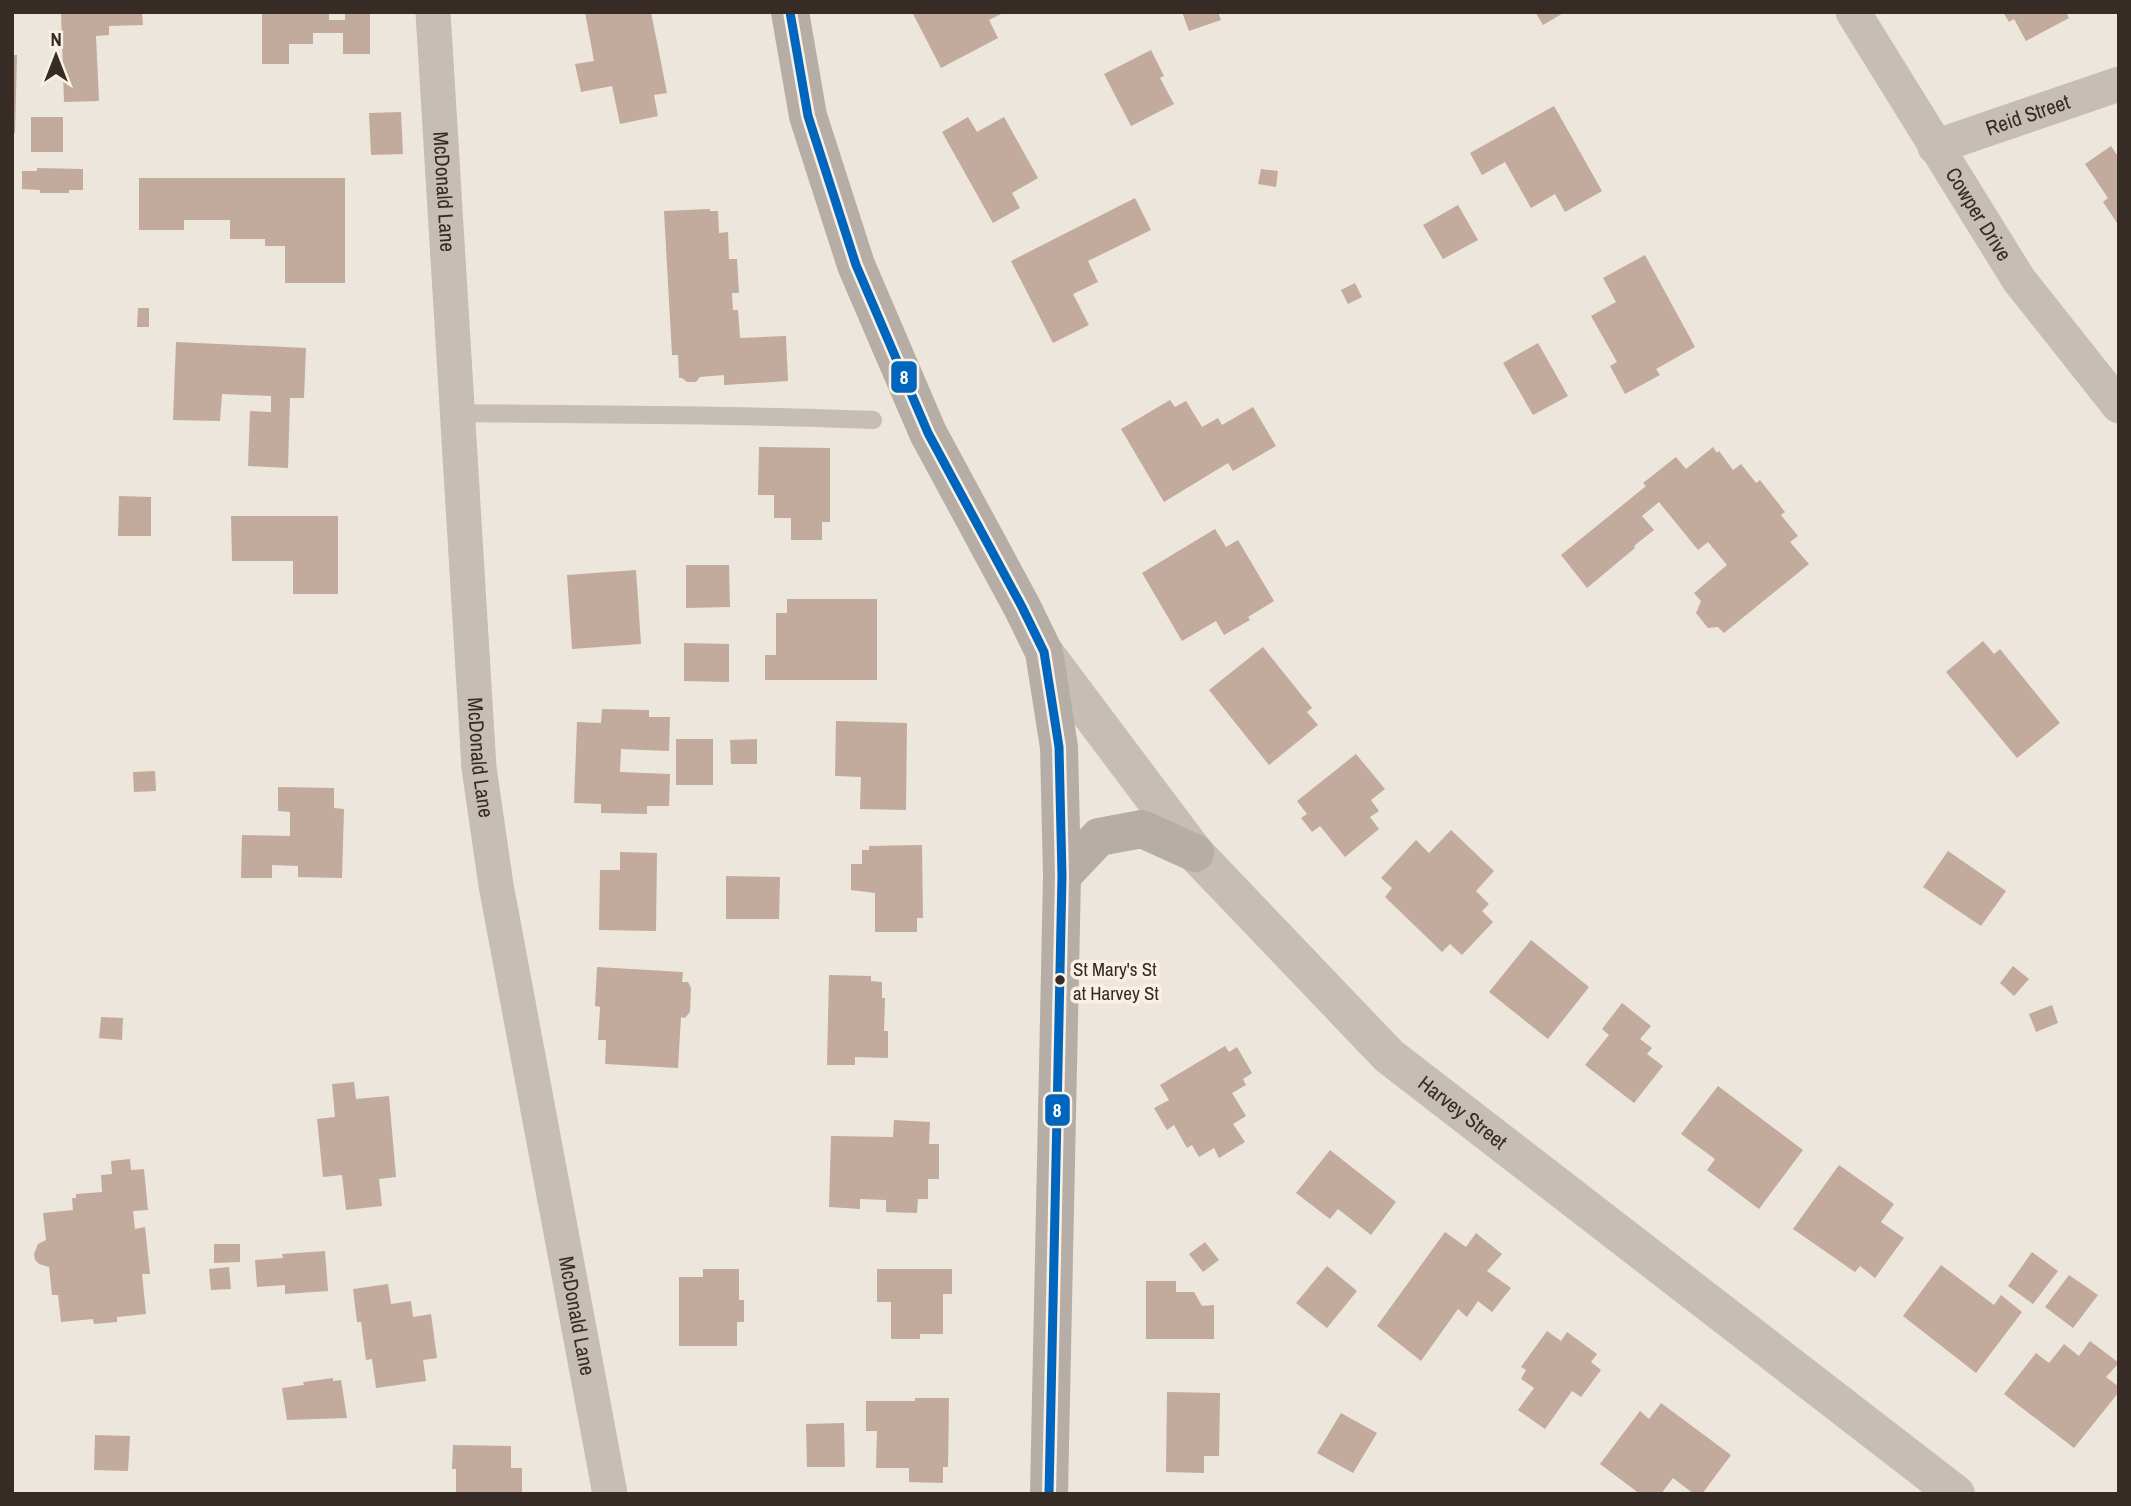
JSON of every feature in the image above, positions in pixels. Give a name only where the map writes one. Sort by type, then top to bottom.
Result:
[{"type":"main road","points":[[790,12],[808,116],[856,265],[928,433],[1044,652],[1059,747],[1062,876],[1049,1494]]},
{"type":"main road","points":[[1062,876],[1099,837],[1142,829],[1195,853]]},
{"type":"street","name":"McDonald Lane","points":[[433,12],[479,768],[501,912],[610,1494]]},
{"type":"street","name":"Cowper Drive","points":[[1853,12],[2019,280],[2119,406]]},
{"type":"street","name":"Reid Street","points":[[1935,147],[2119,84]]},
{"type":"street","name":"Harvey Street","points":[[1044,652],[1195,853],[1389,1055],[1956,1494]]},
{"type":"lane","points":[[457,413],[758,415],[873,420]]},
{"type":"building","points":[[61,12],[142,12],[143,25],[109,26],[109,35],[96,36],[99,101],[64,102]]},
{"type":"building","points":[[262,12],[329,12],[329,20],[345,20],[345,12],[370,12],[370,54],[343,54],[343,33],[313,33],[313,44],[289,44],[289,64],[262,64]]},
{"type":"building","points":[[585,12],[651,12],[667,93],[654,95],[658,116],[620,124],[612,86],[581,92],[575,64],[594,61]]},
{"type":"building","points":[[912,12],[1005,12],[989,20],[998,38],[941,68]]},
{"type":"building","points":[[1182,12],[1218,12],[1221,20],[1189,31]]},
{"type":"building","points":[[1535,12],[1565,12],[1543,25]]},
{"type":"building","points":[[2003,12],[2066,12],[2069,18],[2026,41],[2014,19],[2009,22]]},
{"type":"building","points":[[1151,50],[1164,76],[1160,78],[1174,104],[1131,126],[1104,74]]},
{"type":"building","points":[[12,55],[17,55],[15,133],[12,133]]},
{"type":"building","points":[[1554,106],[1602,191],[1565,212],[1555,194],[1531,208],[1505,162],[1482,175],[1470,153]]},
{"type":"building","points":[[401,112],[403,154],[371,155],[369,113]]},
{"type":"building","points":[[31,117],[63,117],[63,152],[31,152]]},
{"type":"building","points":[[968,117],[977,132],[1004,117],[1038,178],[1012,193],[1020,208],[993,223],[942,132]]},
{"type":"building","points":[[2111,146],[2119,158],[2119,226],[2103,202],[2108,198],[2085,164]]},
{"type":"building","points":[[37,168],[83,169],[83,190],[40,193],[40,190],[22,189],[22,171],[37,171]]},
{"type":"building","points":[[1261,169],[1278,171],[1276,187],[1258,184]]},
{"type":"building","points":[[139,178],[345,178],[345,283],[285,283],[285,246],[265,246],[265,239],[230,239],[230,220],[184,220],[184,230],[139,230]]},
{"type":"building","points":[[1135,198],[1151,230],[1088,261],[1098,282],[1073,294],[1089,325],[1053,343],[1011,261]]},
{"type":"building","points":[[1458,205],[1478,240],[1443,259],[1423,225]]},
{"type":"building","points":[[664,211],[718,211],[719,233],[728,232],[729,259],[737,259],[739,293],[732,293],[733,310],[738,310],[740,338],[786,336],[788,381],[724,385],[724,375],[700,377],[696,382],[679,378],[678,355],[672,355]]},
{"type":"building","points":[[1645,255],[1695,347],[1656,369],[1660,375],[1625,394],[1610,366],[1617,362],[1591,316],[1616,302],[1603,278]]},
{"type":"building","points":[[1355,283],[1362,297],[1348,304],[1341,290]]},
{"type":"building","points":[[138,308],[149,308],[149,327],[137,327]]},
{"type":"building","points":[[176,342],[306,348],[304,398],[290,398],[288,468],[248,466],[250,411],[271,412],[271,396],[222,394],[220,421],[173,420]]},
{"type":"building","points":[[1538,343],[1568,396],[1533,415],[1503,363]]},
{"type":"building","points":[[1170,400],[1175,407],[1186,401],[1202,427],[1218,418],[1222,425],[1253,407],[1276,446],[1233,471],[1228,463],[1164,502],[1121,429]]},
{"type":"building","points":[[759,447],[830,448],[830,522],[822,522],[822,540],[791,540],[791,518],[774,518],[774,495],[758,495]]},
{"type":"building","points":[[1713,447],[1733,470],[1741,464],[1756,483],[1760,480],[1785,512],[1781,515],[1798,536],[1790,542],[1809,564],[1724,633],[1718,627],[1708,628],[1696,613],[1701,601],[1694,593],[1727,565],[1708,542],[1698,550],[1659,502],[1642,516],[1654,530],[1587,588],[1561,555],[1646,486],[1643,483],[1676,457],[1686,469]]},
{"type":"building","points":[[119,496],[151,497],[151,536],[118,536]]},
{"type":"building","points":[[231,516],[338,516],[338,594],[293,594],[293,561],[232,561]]},
{"type":"building","points":[[1215,529],[1226,547],[1238,540],[1274,601],[1248,617],[1250,620],[1224,635],[1216,621],[1182,641],[1142,573]]},
{"type":"building","points":[[686,565],[729,565],[730,607],[686,608]]},
{"type":"building","points":[[636,570],[641,644],[572,649],[567,575]]},
{"type":"building","points":[[787,599],[877,599],[877,680],[765,680],[765,655],[776,655],[776,613],[787,613]]},
{"type":"building","points":[[1983,641],[1994,654],[2000,649],[2060,723],[2017,758],[1946,672]]},
{"type":"building","points":[[684,643],[729,644],[729,682],[684,681]]},
{"type":"building","points":[[1263,647],[1312,708],[1307,712],[1318,725],[1269,765],[1209,690]]},
{"type":"building","points":[[602,709],[649,710],[649,717],[670,717],[669,751],[621,749],[620,772],[670,774],[669,806],[647,806],[647,814],[601,813],[601,804],[574,803],[577,722],[601,723]]},
{"type":"building","points":[[836,721],[907,723],[906,810],[860,809],[861,777],[835,776]]},
{"type":"building","points":[[676,739],[713,739],[713,785],[676,785]]},
{"type":"building","points":[[757,739],[757,764],[731,764],[730,740]]},
{"type":"building","points":[[1356,754],[1385,789],[1371,800],[1379,811],[1370,817],[1379,829],[1345,857],[1320,826],[1312,832],[1301,818],[1307,814],[1297,801]]},
{"type":"building","points":[[155,771],[156,791],[134,792],[133,772]]},
{"type":"building","points":[[278,787],[334,788],[334,808],[344,809],[342,878],[298,877],[298,866],[272,865],[272,878],[241,878],[242,835],[290,836],[290,812],[278,811]]},
{"type":"building","points":[[1451,830],[1494,871],[1476,891],[1489,904],[1482,911],[1493,922],[1462,955],[1450,944],[1442,952],[1385,897],[1392,888],[1381,878],[1416,840],[1429,853]]},
{"type":"building","points":[[922,845],[923,918],[917,918],[917,932],[875,932],[875,893],[851,890],[851,864],[862,864],[862,850],[869,850],[869,846]]},
{"type":"building","points":[[1948,851],[2006,891],[1981,926],[1923,887]]},
{"type":"building","points":[[620,852],[657,853],[656,931],[599,930],[600,870],[620,870]]},
{"type":"building","points":[[726,876],[780,877],[779,919],[726,919]]},
{"type":"building","points":[[1531,940],[1589,987],[1548,1039],[1489,992]]},
{"type":"building","points":[[2013,966],[2029,979],[2014,996],[2000,983]]},
{"type":"building","points":[[597,967],[683,972],[682,982],[688,982],[691,988],[690,1012],[685,1018],[681,1017],[678,1068],[605,1064],[606,1040],[598,1040],[600,1007],[595,1006]]},
{"type":"building","points":[[829,975],[871,976],[871,981],[882,982],[882,998],[885,998],[884,1031],[888,1031],[888,1058],[855,1057],[855,1065],[827,1065]]},
{"type":"building","points":[[1622,1003],[1651,1026],[1640,1039],[1652,1048],[1647,1054],[1663,1066],[1634,1103],[1585,1065],[1609,1035],[1602,1029]]},
{"type":"building","points":[[2052,1005],[2058,1023],[2036,1032],[2029,1014]]},
{"type":"building","points":[[101,1017],[123,1018],[122,1040],[99,1038]]},
{"type":"building","points":[[1225,1046],[1229,1052],[1237,1047],[1252,1073],[1243,1079],[1246,1085],[1232,1093],[1246,1116],[1233,1124],[1245,1142],[1219,1158],[1214,1148],[1199,1157],[1192,1145],[1187,1148],[1174,1125],[1167,1130],[1154,1108],[1169,1100],[1160,1085]]},
{"type":"building","points":[[354,1082],[356,1099],[389,1096],[396,1177],[379,1179],[382,1206],[346,1210],[342,1175],[323,1177],[317,1119],[335,1117],[332,1084]]},
{"type":"building","points":[[1718,1086],[1803,1150],[1759,1209],[1707,1170],[1715,1159],[1681,1134]]},
{"type":"building","points":[[894,1120],[930,1122],[929,1144],[939,1144],[939,1179],[928,1179],[928,1199],[918,1199],[917,1213],[886,1212],[886,1200],[860,1199],[860,1209],[829,1207],[831,1136],[893,1137]]},
{"type":"building","points":[[1330,1150],[1396,1202],[1371,1235],[1338,1209],[1330,1219],[1296,1193]]},
{"type":"building","points":[[130,1159],[131,1170],[144,1169],[148,1210],[133,1211],[135,1229],[145,1227],[150,1274],[142,1274],[146,1314],[117,1317],[117,1322],[94,1324],[93,1319],[61,1322],[58,1295],[52,1295],[49,1267],[39,1264],[34,1254],[38,1244],[46,1240],[43,1213],[73,1210],[72,1198],[76,1198],[76,1194],[102,1192],[101,1175],[112,1174],[111,1161]]},
{"type":"building","points":[[1839,1165],[1894,1204],[1881,1222],[1904,1238],[1875,1278],[1860,1266],[1855,1272],[1793,1229]]},
{"type":"building","points":[[1445,1232],[1466,1247],[1476,1233],[1502,1254],[1487,1271],[1511,1288],[1492,1312],[1478,1301],[1467,1317],[1458,1309],[1421,1361],[1377,1326]]},
{"type":"building","points":[[1205,1242],[1219,1260],[1203,1272],[1189,1254]]},
{"type":"building","points":[[214,1244],[240,1244],[240,1262],[214,1263]]},
{"type":"building","points":[[325,1251],[328,1291],[285,1294],[285,1285],[257,1287],[255,1260],[283,1258],[282,1254]]},
{"type":"building","points":[[2032,1252],[2058,1271],[2033,1304],[2008,1286]]},
{"type":"building","points":[[1941,1265],[1994,1305],[2001,1295],[2022,1312],[1976,1373],[1903,1316]]},
{"type":"building","points":[[1327,1266],[1357,1291],[1327,1328],[1296,1303]]},
{"type":"building","points":[[229,1267],[231,1289],[211,1290],[209,1269]]},
{"type":"building","points":[[703,1269],[739,1269],[739,1300],[744,1300],[744,1322],[737,1322],[737,1346],[679,1346],[679,1277],[703,1277]]},
{"type":"building","points":[[877,1269],[952,1269],[952,1294],[943,1294],[943,1334],[920,1334],[920,1339],[891,1339],[891,1302],[877,1302]]},
{"type":"building","points":[[2069,1275],[2098,1295],[2073,1328],[2045,1307]]},
{"type":"building","points":[[1146,1281],[1176,1281],[1176,1292],[1194,1292],[1202,1306],[1214,1305],[1214,1339],[1146,1339]]},
{"type":"building","points":[[388,1284],[391,1304],[411,1301],[413,1317],[431,1314],[437,1358],[423,1360],[426,1381],[376,1388],[372,1359],[366,1360],[361,1322],[357,1322],[353,1289]]},
{"type":"building","points":[[1547,1331],[1561,1341],[1567,1332],[1597,1354],[1591,1362],[1601,1370],[1581,1397],[1572,1391],[1545,1429],[1518,1410],[1534,1388],[1521,1379],[1526,1370],[1521,1367]]},
{"type":"building","points":[[2090,1341],[2119,1363],[2106,1377],[2119,1387],[2119,1392],[2074,1448],[2004,1394],[2036,1353],[2049,1363],[2064,1344],[2079,1356]]},
{"type":"building","points":[[333,1378],[333,1381],[341,1380],[347,1418],[287,1420],[282,1388]]},
{"type":"building","points":[[1167,1392],[1220,1393],[1219,1456],[1204,1456],[1204,1473],[1166,1472]]},
{"type":"building","points":[[915,1398],[949,1398],[948,1467],[943,1467],[943,1483],[909,1482],[909,1468],[876,1468],[877,1431],[866,1431],[866,1401],[915,1401]]},
{"type":"building","points":[[1661,1403],[1731,1455],[1702,1494],[1694,1494],[1673,1478],[1661,1494],[1640,1494],[1600,1464],[1640,1411],[1649,1419]]},
{"type":"building","points":[[1341,1413],[1377,1433],[1353,1473],[1317,1453]]},
{"type":"building","points":[[844,1423],[845,1467],[807,1467],[806,1424]]},
{"type":"building","points":[[95,1435],[130,1436],[128,1471],[94,1470]]},
{"type":"building","points":[[453,1445],[511,1446],[511,1468],[522,1468],[522,1494],[456,1494],[456,1469],[452,1469]]},
{"type":"transit line","name":"8","points":[[790,12],[808,116],[856,265],[928,433],[1044,652],[1059,747],[1062,876],[1049,1494]]},
{"type":"place","name":"St Mary's St at Harvey St","points":[[1060,980]]}]
